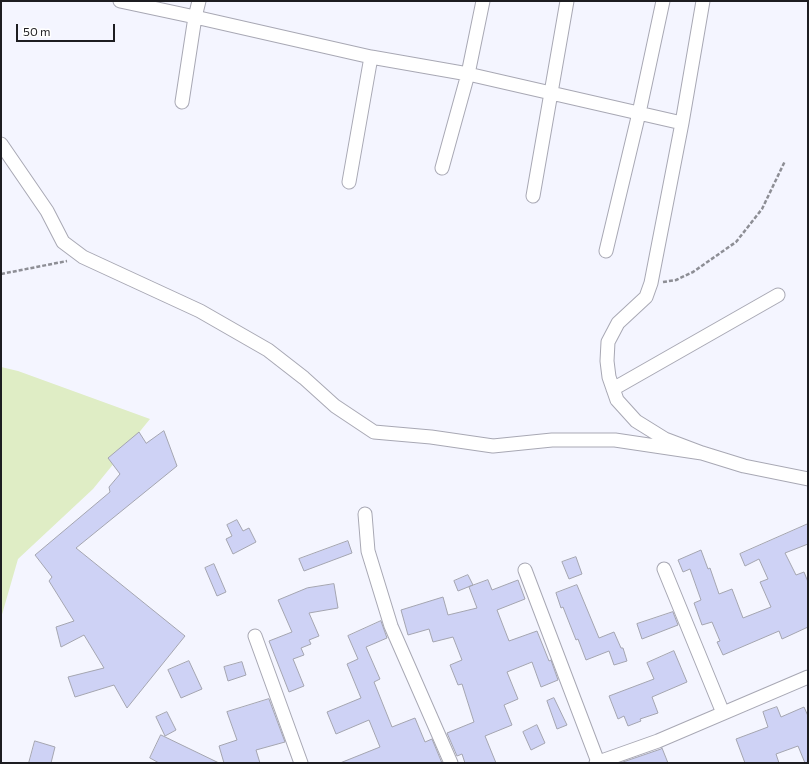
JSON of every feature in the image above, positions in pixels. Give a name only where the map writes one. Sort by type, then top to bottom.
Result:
[{"type":"street","points":[[120,1],[371,57],[468,74],[682,123]]},
{"type":"street","points":[[182,102],[195,17],[199,1]]},
{"type":"street","points":[[442,168],[468,74],[483,1]]},
{"type":"street","points":[[533,196],[567,1]]},
{"type":"street","points":[[606,251],[639,113],[663,1]]},
{"type":"street","points":[[703,1],[682,123],[651,283],[646,297],[618,322],[608,342],[607,361],[609,377],[617,400],[636,421],[665,439],[702,453],[744,466],[808,479]]},
{"type":"street","points":[[349,182],[371,57]]},
{"type":"street","points":[[1,144],[47,211],[63,242],[83,257],[200,311],[268,350],[304,378],[335,406],[374,432],[431,437],[493,446],[552,440],[615,440],[702,453]]},
{"type":"street","points":[[613,389],[778,295]]},
{"type":"street","points":[[365,514],[368,550],[391,626],[451,763]]},
{"type":"street","points":[[664,569],[723,713]]},
{"type":"street","points":[[525,570],[597,763],[658,741],[808,677]]},
{"type":"street","points":[[255,636],[301,763]]},
{"type":"path","points":[[651,283],[676,280],[693,272],[736,242],[762,209],[786,161]]},
{"type":"path","points":[[1,274],[83,257]]},
{"type":"green space","points":[[1,367],[18,371],[150,419],[93,489],[18,559],[1,618]]},
{"type":"building","points":[[164,431],[177,466],[76,548],[185,636],[127,708],[114,685],[75,697],[68,677],[104,668],[84,635],[61,647],[56,627],[74,621],[49,581],[52,577],[35,555],[110,492],[109,487],[120,474],[108,458],[139,432],[146,443]]},
{"type":"building","points":[[237,520],[243,531],[249,528],[256,542],[233,554],[226,539],[232,536],[227,525]]},
{"type":"building","points":[[808,524],[808,544],[785,553],[796,575],[804,572],[808,582],[808,627],[782,639],[779,631],[723,655],[717,642],[720,641],[712,622],[702,625],[694,603],[701,600],[690,569],[683,572],[678,560],[701,550],[708,569],[710,568],[719,594],[732,589],[743,618],[771,607],[760,582],[768,579],[759,559],[745,566],[740,554]]},
{"type":"building","points":[[348,541],[352,553],[304,571],[299,559]]},
{"type":"building","points":[[576,557],[582,574],[569,579],[562,562]]},
{"type":"building","points":[[214,564],[226,592],[217,596],[205,568]]},
{"type":"building","points":[[468,575],[473,585],[458,591],[454,581]]},
{"type":"building","points":[[488,580],[492,590],[518,580],[525,599],[497,610],[509,641],[537,631],[549,661],[551,660],[558,680],[541,687],[532,662],[507,672],[518,699],[504,705],[512,725],[485,736],[496,763],[465,763],[462,754],[457,756],[447,733],[474,722],[462,684],[458,685],[450,665],[462,660],[453,637],[433,642],[429,629],[408,635],[401,610],[443,597],[448,615],[477,608],[469,587]]},
{"type":"building","points":[[334,584],[338,608],[309,613],[319,636],[309,640],[311,644],[301,648],[304,655],[293,659],[304,686],[289,692],[269,641],[292,632],[278,600],[307,588]]},
{"type":"building","points":[[577,585],[599,638],[614,632],[621,648],[623,648],[627,661],[614,665],[609,651],[586,660],[578,639],[576,640],[563,607],[561,608],[556,593]]},
{"type":"building","points":[[673,612],[678,625],[642,639],[637,624]]},
{"type":"building","points":[[381,621],[387,638],[366,647],[380,679],[374,682],[392,727],[415,718],[425,742],[432,739],[442,763],[340,763],[380,747],[369,720],[336,734],[327,712],[361,698],[347,664],[358,659],[348,636]]},
{"type":"building","points":[[674,651],[687,682],[652,697],[658,713],[640,719],[641,721],[628,726],[624,716],[618,719],[609,696],[654,679],[647,663]]},
{"type":"building","points":[[189,661],[202,689],[181,698],[168,670]]},
{"type":"building","points":[[242,662],[246,675],[228,681],[224,667]]},
{"type":"building","points":[[554,698],[567,725],[557,729],[547,701]]},
{"type":"building","points":[[269,699],[285,742],[256,750],[260,763],[224,763],[219,746],[237,740],[227,712]]},
{"type":"building","points":[[777,707],[781,717],[804,707],[808,716],[808,763],[805,763],[798,746],[776,754],[779,763],[745,763],[736,739],[768,727],[763,712]]},
{"type":"building","points":[[167,712],[176,730],[165,736],[156,717]]},
{"type":"building","points":[[537,725],[545,743],[531,750],[523,732]]},
{"type":"building","points":[[161,735],[219,763],[159,763],[150,758]]},
{"type":"building","points":[[35,741],[55,747],[51,763],[29,763]]},
{"type":"building","points":[[662,748],[668,763],[620,763],[661,749]]}]
